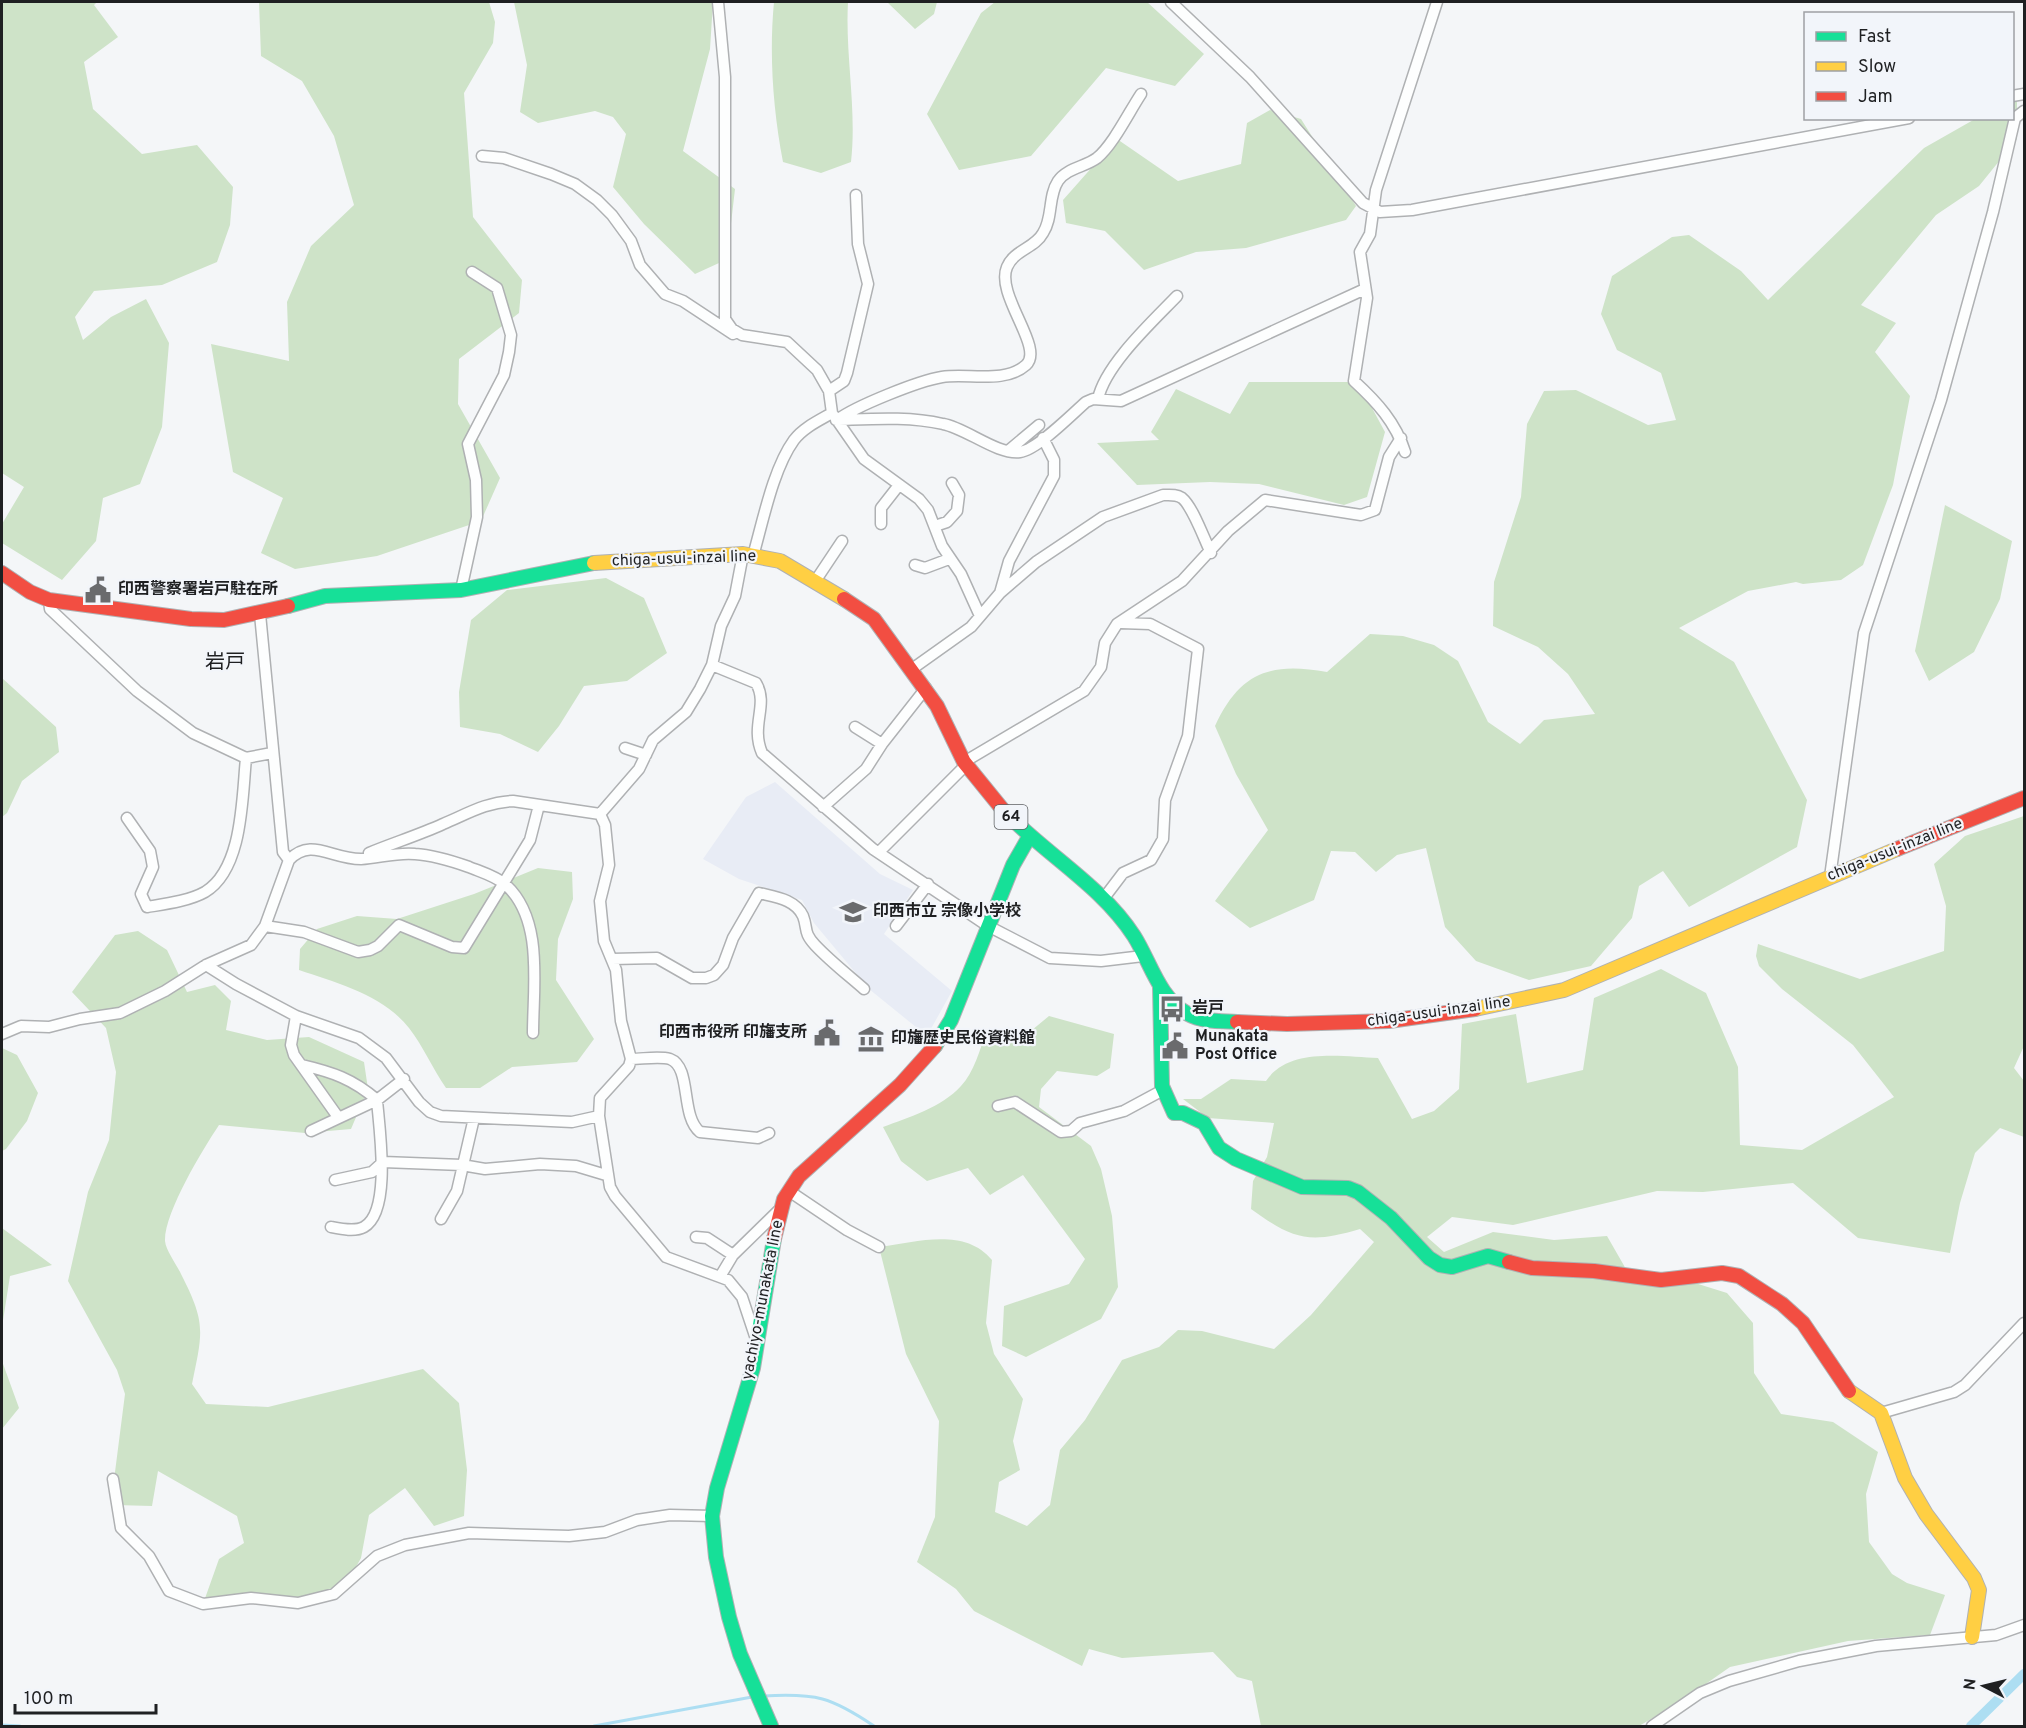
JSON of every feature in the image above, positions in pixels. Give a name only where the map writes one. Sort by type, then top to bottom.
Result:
[{"type":"main road","name":"chiga-usui-inzai line","points":[[2,573],[30,592],[49,600],[191,619],[232,620],[260,615],[325,596],[461,590],[601,562],[748,555],[780,561],[816,580],[874,619],[926,688],[965,764],[991,798],[1029,837],[1104,898],[1125,922],[1160,987],[1174,1004],[1189,1015],[1211,1022],[1389,1022],[1477,1009],[1564,990],[2006,803],[2025,798]]},
{"type":"main road","name":"yachiyo-munakata line","points":[[771,1726],[740,1654],[729,1617],[716,1557],[712,1516],[717,1488],[758,1344],[780,1209],[789,1191],[808,1167],[915,1073],[929,1056],[951,1020],[1021,847],[1029,837]]},
{"type":"main road","points":[[1160,987],[1163,1090],[1174,1113],[1183,1113],[1204,1123],[1225,1154],[1302,1187],[1348,1188],[1358,1192],[1391,1218],[1429,1258],[1440,1265],[1452,1267],[1488,1256],[1532,1268],[1594,1271],[1661,1280],[1706,1274],[1739,1276],[1782,1304],[1803,1323],[1848,1390],[1881,1413],[1905,1478],[1926,1514],[1976,1584],[1978,1590],[1972,1637]]},
{"type":"street","points":[[718,2],[725,77],[727,282],[724,308],[725,319],[732,329],[742,335]]},
{"type":"street","points":[[1171,2],[1250,77],[1363,203],[1380,212],[1412,210],[1898,120]]},
{"type":"street","points":[[1405,452],[1401,438],[1380,405],[1354,381],[1367,298],[1360,252],[1370,234],[1372,208],[1437,2]]},
{"type":"street","points":[[600,814],[629,783],[659,734],[686,712],[712,665],[721,626],[735,596],[777,478],[794,440],[806,428],[930,380],[945,377],[997,376],[1024,367],[1029,362],[1031,348],[1005,285],[1007,266],[1018,252],[1042,236],[1050,215],[1057,182],[1072,170],[1096,158],[1141,94]]},
{"type":"street","points":[[1830,877],[1864,633],[1941,400],[1994,212],[2015,118],[2025,111]]},
{"type":"street","points":[[482,156],[527,165],[574,184],[597,200],[612,215],[631,241],[640,265],[665,294],[683,301],[729,332],[787,342],[817,370],[829,391],[834,417],[864,459],[919,499],[949,559],[961,574],[981,616]]},
{"type":"street","points":[[829,391],[844,381],[847,373],[868,284],[858,244],[856,195]]},
{"type":"street","points":[[461,590],[477,517],[476,480],[468,444],[504,375],[511,335],[498,288],[472,272]]},
{"type":"street","points":[[834,417],[922,420],[946,424],[1008,450],[1027,450],[1086,402],[1098,399],[1121,400],[1176,373],[1365,289]]},
{"type":"street","points":[[1098,399],[1100,390],[1127,349],[1177,296]]},
{"type":"street","points":[[1008,450],[1039,425]]},
{"type":"street","points":[[1000,593],[1009,561],[1054,476],[1054,460],[1043,438]]},
{"type":"street","points":[[880,851],[965,764],[1084,691],[1101,667],[1105,643],[1117,624],[1182,581],[1228,531],[1265,500],[1332,512],[1369,514],[1379,503],[1389,457],[1401,438]]},
{"type":"street","points":[[934,526],[947,522],[957,511],[958,495],[952,483]]},
{"type":"street","points":[[881,524],[881,508],[899,485]]},
{"type":"street","points":[[912,669],[971,627],[1000,593],[1036,562],[1103,517],[1163,495],[1174,494],[1181,498],[1211,552]]},
{"type":"street","points":[[816,580],[842,542]]},
{"type":"street","points":[[915,565],[925,568],[949,559]]},
{"type":"street","points":[[49,600],[50,609],[137,691],[194,733],[246,758],[272,753]]},
{"type":"street","points":[[260,615],[283,852],[289,860]]},
{"type":"street","points":[[1104,898],[1123,873],[1151,860],[1163,839],[1165,800],[1188,736],[1198,649],[1150,624],[1117,624]]},
{"type":"street","points":[[712,665],[756,683],[762,698],[756,733],[762,753],[873,849],[880,851],[988,926],[1050,958],[1101,961],[1143,956]]},
{"type":"street","points":[[824,807],[866,769],[882,744],[926,688]]},
{"type":"street","points":[[855,727],[882,744]]},
{"type":"street","points":[[625,748],[646,755]]},
{"type":"street","points":[[127,818],[150,852],[153,867],[141,894],[147,907],[170,903],[206,891],[231,863],[239,828],[246,758]]},
{"type":"street","points":[[354,859],[443,825],[477,807],[513,801],[600,814]]},
{"type":"street","points":[[265,926],[304,932],[358,952],[378,946],[399,925],[461,950],[466,947],[530,840],[539,805]]},
{"type":"street","points":[[600,814],[605,825],[609,865],[600,901],[603,941],[616,970],[621,1021],[631,1059],[623,1073],[605,1089],[600,1098],[599,1116],[606,1175],[615,1196],[666,1257],[721,1275],[728,1280],[742,1297],[758,1344]]},
{"type":"street","points":[[2,1034],[21,1026],[49,1027],[80,1019],[120,1014],[165,991],[206,965],[250,945],[265,926],[289,860],[296,853],[308,849],[344,859],[415,854],[456,862],[488,874],[505,884],[521,905],[529,923],[533,1033]]},
{"type":"street","points":[[896,926],[928,884]]},
{"type":"street","points":[[612,959],[657,958],[692,978],[706,978],[714,975],[723,965],[733,938],[759,893],[784,899],[797,909],[803,917],[805,932],[816,946],[864,989]]},
{"type":"street","points":[[206,965],[296,1016],[359,1038],[386,1058],[404,1079],[419,1102],[430,1112],[441,1116],[572,1122],[599,1116]]},
{"type":"street","points":[[296,1016],[291,1046],[294,1055],[338,1117]]},
{"type":"street","points":[[631,1059],[667,1058],[674,1061],[682,1076],[691,1120],[700,1132],[758,1138],[770,1133]]},
{"type":"street","points":[[302,1065],[345,1077],[377,1100],[382,1162],[379,1195],[369,1222],[362,1228],[352,1230],[332,1227]]},
{"type":"street","points":[[311,1131],[377,1100],[404,1079]]},
{"type":"street","points":[[998,1106],[1015,1102],[1061,1132],[1071,1131],[1080,1123],[1124,1111],[1163,1090]]},
{"type":"street","points":[[441,1219],[457,1191],[462,1165],[471,1141],[474,1118]]},
{"type":"street","points":[[335,1180],[372,1172],[382,1162],[462,1165],[485,1169],[540,1164],[576,1166],[606,1175]]},
{"type":"street","points":[[789,1191],[847,1230],[879,1247]]},
{"type":"street","points":[[721,1275],[733,1255],[780,1209]]},
{"type":"street","points":[[696,1237],[707,1238],[733,1255]]},
{"type":"street","points":[[1881,1413],[1954,1392],[1965,1385],[2025,1323]]},
{"type":"street","points":[[113,1479],[121,1528],[149,1556],[169,1591],[203,1604],[251,1598],[298,1603],[334,1594],[377,1556],[405,1545],[458,1535],[535,1533],[569,1536],[605,1532],[637,1520],[670,1515],[712,1516]]},
{"type":"street","points":[[1652,1726],[1700,1693],[1729,1681],[1844,1651],[1996,1635],[2025,1625]]},
{"type":"shaded area","name":"印西市立 宗像小学校","points":[[775,782],[880,874],[913,890],[884,934],[952,991],[927,1036],[869,989],[814,923],[802,900],[739,879],[703,859],[746,797]]},
{"type":"green space","points":[[2,2],[97,2],[94,5],[118,37],[84,62],[93,109],[142,154],[197,145],[233,187],[230,225],[217,262],[162,285],[94,291],[75,317],[83,340],[111,317],[146,299],[169,343],[162,427],[140,484],[103,498],[96,541],[62,580],[2,543],[2,524],[24,487],[2,473]]},
{"type":"green space","points":[[259,2],[489,2],[495,22],[493,43],[464,93],[473,217],[522,280],[519,313],[459,359],[458,404],[500,478],[481,521],[377,556],[295,569],[261,553],[283,498],[233,472],[211,344],[289,361],[287,302],[311,246],[354,205],[334,136],[302,81],[261,56]]},
{"type":"green space","points":[[514,2],[713,2],[710,49],[683,151],[735,189],[729,241],[719,263],[695,274],[644,224],[613,187],[626,134],[613,117],[595,111],[538,123],[520,112],[527,65]]},
{"type":"green space","points":[[774,2],[848,2],[853,122],[851,162],[821,173],[783,162],[773,82]]},
{"type":"green space","points":[[887,2],[937,2],[934,14],[915,29]]},
{"type":"green space","points":[[995,2],[1147,2],[1204,54],[1175,86],[1106,68],[1031,156],[959,170],[927,114],[981,13]]},
{"type":"green space","points":[[2014,92],[2017,99],[2017,139],[1979,186],[1936,215],[1861,305],[1896,323],[1875,352],[1910,396],[1893,485],[1863,565],[1841,580],[1803,584],[1796,582],[1748,591],[1679,628],[1734,662],[1807,800],[1797,847],[1689,907],[1663,871],[1639,886],[1632,918],[1591,966],[1529,980],[1476,961],[1445,927],[1426,848],[1397,855],[1376,872],[1355,852],[1331,851],[1314,900],[1250,928],[1215,901],[1268,830],[1236,774],[1215,726],[1235,693],[1259,675],[1273,670],[1289,669],[1327,672],[1370,634],[1403,636],[1434,645],[1458,661],[1488,722],[1520,744],[1544,720],[1595,714],[1568,674],[1538,647],[1493,626],[1494,582],[1521,497],[1527,424],[1544,391],[1576,390],[1648,425],[1676,420],[1661,373],[1617,350],[1601,314],[1612,276],[1672,237],[1689,235],[1741,271],[1768,300],[1924,148],[1973,120],[2014,120]]},
{"type":"green space","points":[[1270,110],[1301,119],[1356,206],[1346,220],[1246,248],[1196,252],[1144,270],[1105,231],[1066,223],[1063,200],[1117,139],[1178,181],[1241,164],[1247,123]]},
{"type":"green space","points":[[1249,382],[1358,382],[1385,432],[1367,497],[1344,505],[1259,484],[1210,482],[1137,485],[1097,443],[1159,440],[1151,432],[1176,389],[1230,414]]},
{"type":"green space","points":[[1945,505],[2012,541],[2000,599],[1974,652],[1929,681],[1915,651]]},
{"type":"green space","points":[[606,578],[644,598],[667,653],[627,681],[584,686],[559,726],[538,752],[500,734],[460,727],[459,692],[471,620],[507,590]]},
{"type":"green space","points":[[2,678],[56,727],[59,752],[22,781],[7,813],[2,817]]},
{"type":"green space","points":[[2024,816],[2024,1046],[2014,1068],[2024,1081],[2024,1137],[2000,1128],[1975,1153],[1960,1203],[1950,1253],[1858,1238],[1793,1183],[1703,1192],[1657,1191],[1513,1225],[1452,1217],[1427,1237],[1444,1252],[1493,1232],[1554,1240],[1607,1236],[1634,1283],[1695,1283],[1727,1293],[1753,1323],[1754,1373],[1781,1414],[1833,1422],[1878,1452],[1866,1494],[1869,1542],[1892,1574],[1907,1583],[1945,1595],[1930,1635],[1848,1641],[1730,1667],[1680,1702],[1639,1726],[1261,1726],[1252,1681],[1237,1677],[1213,1652],[1122,1658],[1089,1649],[1082,1666],[974,1611],[956,1589],[917,1562],[935,1517],[939,1421],[906,1354],[879,1247],[924,1240],[954,1240],[968,1243],[981,1250],[992,1260],[986,1323],[994,1354],[1023,1399],[1013,1441],[1020,1470],[999,1482],[995,1512],[1027,1526],[1050,1505],[1060,1450],[1085,1420],[1122,1360],[1159,1347],[1178,1330],[1202,1331],[1274,1349],[1311,1315],[1374,1242],[1360,1229],[1328,1237],[1302,1236],[1279,1227],[1251,1209],[1253,1181],[1267,1157],[1274,1123],[1208,1118],[1183,1099],[1201,1099],[1231,1079],[1266,1081],[1276,1070],[1302,1059],[1317,1056],[1378,1058],[1412,1119],[1434,1111],[1459,1089],[1462,1024],[1516,1014],[1527,1083],[1583,1070],[1594,998],[1661,969],[1706,993],[1738,1067],[1740,1145],[1802,1150],[1894,1097],[1853,1045],[1782,989],[1759,966],[1756,956],[1758,944],[1860,979],[1944,951],[1946,906],[1934,864],[1965,836]]},
{"type":"green space","points":[[538,868],[572,872],[573,899],[558,939],[556,980],[594,1039],[577,1062],[512,1067],[480,1088],[446,1088],[409,1028],[386,1007],[358,992],[299,970],[300,949],[317,929],[357,916],[397,919],[474,894]]},
{"type":"green space","points":[[138,931],[167,950],[187,992],[215,985],[231,1001],[226,1030],[267,1040],[309,1037],[364,1062],[368,1089],[351,1129],[305,1133],[219,1125],[204,1149],[177,1198],[166,1229],[165,1241],[195,1304],[198,1316],[200,1339],[192,1384],[206,1404],[268,1407],[423,1369],[459,1403],[467,1470],[464,1516],[434,1526],[405,1488],[369,1515],[361,1558],[347,1583],[306,1597],[203,1604],[219,1559],[244,1543],[237,1516],[158,1471],[152,1506],[115,1505],[115,1472],[125,1394],[117,1370],[68,1281],[88,1192],[109,1140],[116,1072],[106,1028],[72,992],[115,935]]},
{"type":"green space","points":[[1049,1016],[1114,1034],[1110,1068],[1097,1076],[1057,1071],[1041,1089],[1039,1107],[1091,1146],[1101,1169],[1112,1216],[1118,1287],[1101,1319],[1026,1357],[1002,1346],[1004,1306],[1069,1284],[1085,1259],[1023,1175],[990,1195],[968,1168],[927,1181],[901,1161],[883,1127],[924,1111],[953,1094],[970,1074],[986,1032],[1026,1035]]},
{"type":"green space","points":[[2,1048],[17,1055],[38,1093],[27,1121],[2,1151]]},
{"type":"green space","points":[[2,1228],[52,1265],[10,1276],[2,1327]]},
{"type":"green space","points":[[2,1361],[19,1408],[2,1429]]},
{"type":"waterway","points":[[1971,1726],[2024,1674]]},
{"type":"waterway","points":[[764,1696],[797,1695],[822,1699],[846,1709],[874,1726]]},
{"type":"waterway","points":[[594,1726],[752,1697]]},
{"type":"waterway","points":[[2,1725],[20,1726]]},
{"type":"traffic: fast","points":[[288,606],[325,596],[461,590],[594,563]]},
{"type":"traffic: fast","points":[[1003,810],[1106,901],[1134,936],[1162,989],[1178,1007],[1199,1018],[1237,1022]]},
{"type":"traffic: fast","points":[[935,1046],[951,1020],[1013,865],[1029,837]]},
{"type":"traffic: fast","points":[[1160,987],[1162,1086],[1174,1113],[1183,1113],[1204,1123],[1219,1148],[1236,1159],[1302,1187],[1348,1188],[1358,1192],[1391,1218],[1429,1258],[1440,1265],[1452,1267],[1488,1256],[1509,1262]]},
{"type":"traffic: fast","points":[[771,1726],[740,1654],[729,1617],[716,1557],[712,1516],[717,1488],[753,1368],[774,1239]]},
{"type":"traffic: slow","points":[[594,563],[743,554],[780,561],[844,599]]},
{"type":"traffic: slow","points":[[1475,1009],[1564,990],[1897,849]]},
{"type":"traffic: slow","points":[[1849,1391],[1881,1413],[1905,1478],[1926,1514],[1974,1578],[1979,1590],[1972,1637]]},
{"type":"traffic: jam","points":[[2,573],[30,592],[49,600],[191,619],[224,620],[288,606]]},
{"type":"traffic: jam","points":[[844,599],[874,619],[937,706],[964,762],[1003,810]]},
{"type":"traffic: jam","points":[[1897,849],[2024,798]]},
{"type":"traffic: jam","points":[[1237,1022],[1287,1024],[1389,1021],[1475,1009]]},
{"type":"traffic: jam","points":[[774,1239],[784,1199],[799,1176],[900,1085],[935,1046]]},
{"type":"traffic: jam","points":[[1509,1262],[1532,1268],[1594,1271],[1661,1280],[1722,1273],[1739,1276],[1782,1304],[1803,1323],[1849,1391]]},
{"type":"place","name":"印西警察署岩戸駐在所","points":[[98,590]]},
{"type":"place","name":"印西市立 宗像小学校","points":[[853,912]]},
{"type":"place","name":"岩戸","points":[[1172,1009]]},
{"type":"place","name":"印西市役所 印旛支所","points":[[827,1033]]},
{"type":"place","name":"印旛歴史民俗資料館","points":[[871,1039]]},
{"type":"place","name":"Munakata Post Office","points":[[1175,1046]]},
{"type":"district","name":"岩戸","points":[[225,663]]}]
